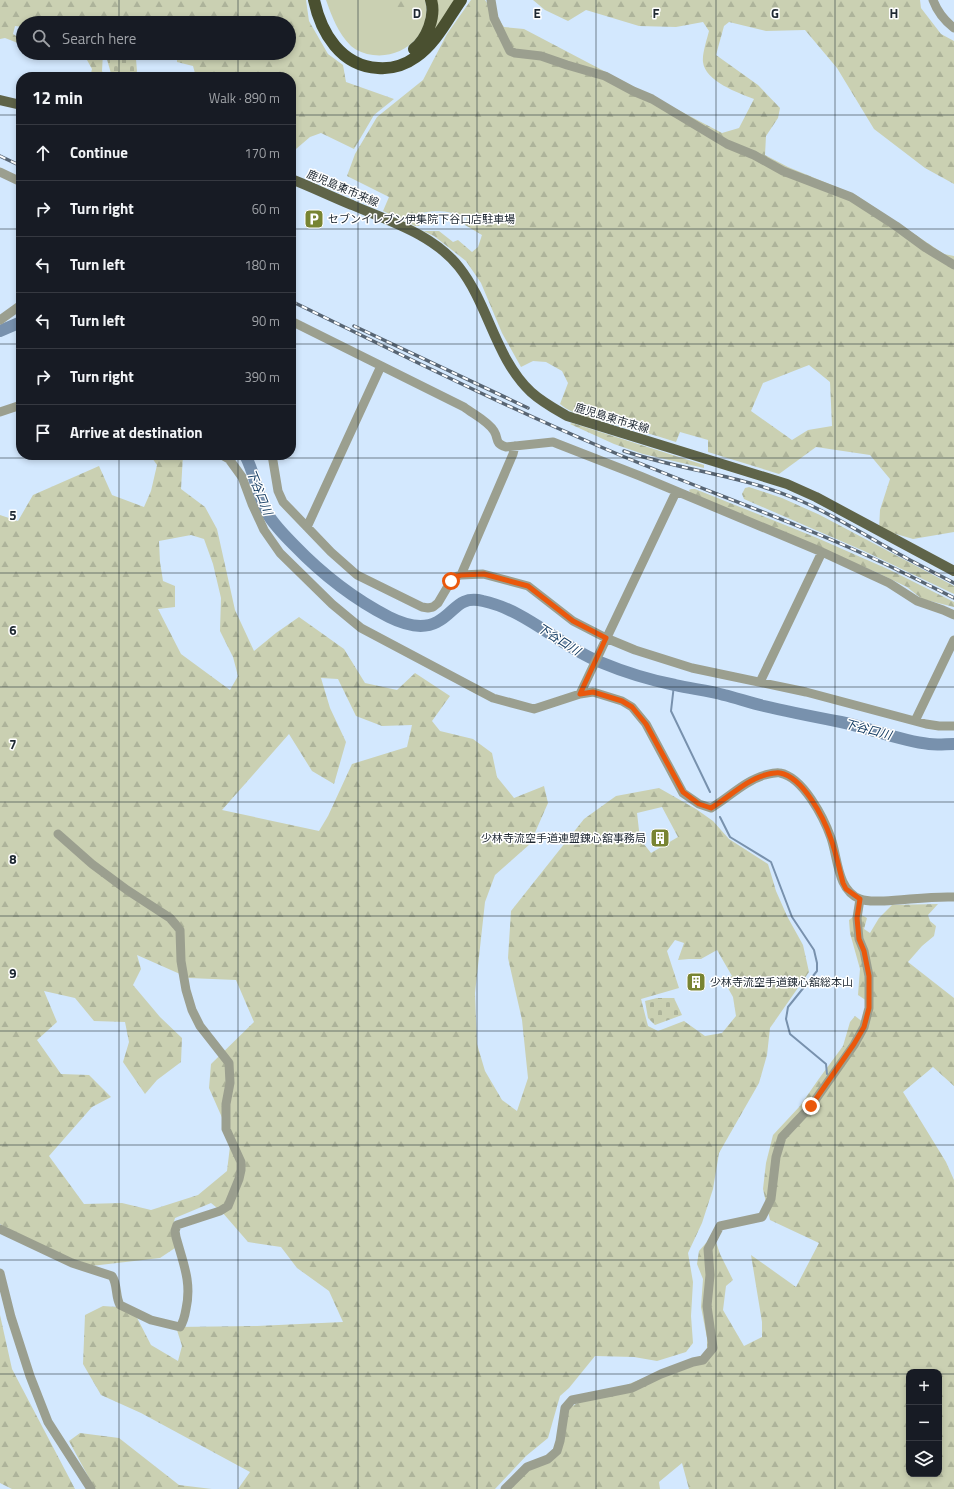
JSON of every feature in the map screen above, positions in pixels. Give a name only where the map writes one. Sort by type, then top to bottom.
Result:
[{"type":"highway","points":[[314,0],[324,30],[331,42],[342,54],[369,68],[386,68],[402,65],[416,57],[440,32],[461,0]]},
{"type":"highway","points":[[322,0],[327,20],[336,36],[346,48],[357,56],[370,61],[382,62],[394,60],[407,54],[416,48],[424,38],[432,16],[431,0]]},
{"type":"main road","points":[[0,100],[16,104]]},
{"type":"main road","name":"鹿児島東市来線","points":[[296,184],[422,236],[442,250],[458,266],[469,282],[506,360],[518,377],[531,392],[567,416],[787,484],[816,497],[954,571]]},
{"type":"street","points":[[491,0],[494,18],[510,51],[541,56],[605,76],[652,99],[727,144],[754,154],[783,171],[850,197],[954,265]]},
{"type":"street","points":[[933,0],[936,8],[954,28]]},
{"type":"street","points":[[0,172],[16,180]]},
{"type":"street","points":[[0,320],[16,309]]},
{"type":"street","points":[[296,324],[464,407],[494,430],[497,442],[501,446],[506,447],[553,442],[640,476],[822,552],[889,583],[918,601],[954,615]]},
{"type":"street","points":[[307,527],[381,366]]},
{"type":"street","points":[[0,412],[16,407]]},
{"type":"street","points":[[461,575],[513,454],[515,446]]},
{"type":"street","points":[[230,460],[242,476],[252,504],[264,530],[280,553],[327,600],[361,628],[493,698],[516,705],[534,709],[580,694],[593,692],[622,701],[632,707],[646,724],[683,792],[699,804],[711,808],[725,800],[752,779],[766,774],[780,773],[795,781],[804,789],[812,800],[828,832],[843,883],[850,892],[860,899],[880,901],[954,898]]},
{"type":"street","points":[[273,460],[278,491],[283,502],[331,552],[357,575],[422,607],[433,607],[438,603],[454,577],[461,575],[484,574],[528,586],[573,621],[604,641],[692,668],[760,682],[915,721],[939,726],[954,726]]},
{"type":"street","points":[[580,694],[676,492]]},
{"type":"street","points":[[760,682],[822,552]]},
{"type":"street","points":[[915,721],[954,640]]},
{"type":"street","points":[[0,1229],[72,1263],[112,1276],[115,1280],[120,1305],[151,1320],[180,1327],[183,1322],[188,1298],[188,1283],[176,1237],[175,1231],[177,1225],[220,1211],[228,1206],[241,1170],[241,1162],[226,1129],[226,1104],[230,1083],[230,1063],[200,1026],[192,1010],[186,990],[181,961],[180,930],[170,918],[92,864],[58,834]]},
{"type":"street","points":[[505,1489],[527,1467],[548,1459],[557,1451],[565,1408],[572,1400],[632,1388],[661,1374],[693,1362],[703,1360],[713,1348],[706,1306],[710,1275],[708,1249],[712,1239],[720,1226],[762,1217],[771,1199],[776,1157],[782,1137],[811,1106],[864,1027],[869,1008],[869,976],[864,951],[859,939],[857,918],[860,899]]},
{"type":"street","points":[[0,1273],[11,1317],[30,1376],[48,1422],[91,1489]]},
{"type":"green space","points":[[0,0],[306,0],[309,21],[328,54],[343,65],[346,82],[394,99],[374,115],[354,149],[321,133],[310,137],[296,149],[296,72],[195,72],[193,66],[177,62],[177,60],[296,60],[296,16],[16,16],[16,26],[13,34],[16,36],[16,42],[5,38],[0,39]]},
{"type":"green space","points":[[326,0],[425,0],[425,23],[414,41],[406,48],[396,53],[385,55],[367,54],[351,46],[342,36]]},
{"type":"green space","points":[[388,0],[422,0],[419,7],[406,14],[396,9],[385,7]]},
{"type":"green space","points":[[435,0],[458,0],[428,41]]},
{"type":"green space","points":[[471,0],[485,0],[504,27],[524,29],[722,133],[739,128],[754,99],[723,85],[705,69],[703,55],[709,31],[703,22],[676,27],[639,26],[586,10],[568,21],[545,10],[533,0],[920,0],[921,8],[941,34],[954,41],[954,184],[925,168],[874,129],[837,68],[805,30],[766,31],[729,22],[724,26],[716,55],[758,85],[780,108],[778,118],[766,136],[765,155],[788,167],[856,195],[944,254],[954,256],[954,532],[913,539],[879,529],[880,510],[890,479],[870,455],[816,447],[779,474],[708,452],[708,440],[680,432],[676,442],[580,415],[560,404],[568,383],[562,371],[546,362],[533,361],[521,367],[502,333],[481,283],[466,261],[434,236],[423,231],[439,231],[453,242],[458,240],[472,252],[478,247],[482,235],[465,225],[467,217],[437,211],[407,216],[420,226],[415,226],[383,211],[389,197],[347,176],[355,154],[377,117],[423,80],[447,34]],"holes":[[[809,365],[830,382],[832,426],[808,430],[792,440],[751,411],[763,383]]]},
{"type":"green space","points":[[87,60],[103,60],[102,72],[91,72],[92,69]]},
{"type":"green space","points":[[107,60],[136,60],[137,72],[111,72]]},
{"type":"green space","points":[[572,423],[704,465],[704,468],[643,454],[614,444],[570,424]]},
{"type":"green space","points":[[154,460],[183,460],[181,489],[205,507],[217,529],[235,610],[254,651],[299,617],[344,649],[365,683],[397,690],[415,673],[450,696],[432,721],[440,731],[473,739],[492,753],[497,777],[514,798],[544,786],[548,803],[530,844],[495,875],[485,902],[475,993],[477,1044],[485,1071],[502,1100],[517,1111],[528,1078],[522,1020],[508,958],[511,911],[584,819],[616,796],[659,788],[696,809],[713,821],[729,839],[768,864],[776,891],[787,916],[803,945],[809,972],[770,1028],[767,1055],[759,1083],[719,1153],[713,1189],[702,1223],[688,1253],[693,1282],[691,1316],[693,1343],[686,1352],[657,1361],[634,1357],[595,1356],[569,1388],[560,1396],[548,1438],[526,1456],[495,1489],[238,1489],[250,1472],[141,1413],[101,1395],[83,1364],[85,1315],[103,1306],[132,1308],[151,1345],[178,1361],[182,1346],[176,1327],[257,1326],[343,1322],[329,1291],[297,1268],[281,1247],[248,1242],[222,1212],[211,1203],[175,1218],[172,1228],[178,1246],[160,1258],[91,1266],[34,1245],[0,1224],[0,515],[18,521],[33,495],[99,466],[112,495],[144,507],[151,491],[157,465]],"holes":[[[191,535],[204,539],[213,564],[221,598],[220,631],[233,657],[238,676],[230,690],[181,654],[158,609],[175,607],[175,586],[163,581],[159,541]],[[321,678],[338,679],[356,716],[382,726],[412,725],[407,747],[352,764],[328,816],[319,831],[222,810],[289,734],[312,771],[334,784],[346,742],[330,708]],[[662,807],[678,837],[651,853],[640,839],[637,813]],[[675,940],[684,943],[678,960],[701,959],[717,950],[732,976],[724,981],[733,997],[736,1016],[722,1033],[705,1036],[684,1021],[658,1031],[648,1026],[641,999],[679,988],[667,951]],[[137,955],[189,978],[236,980],[254,1022],[211,1064],[209,1088],[231,1138],[227,1171],[198,1195],[151,1210],[122,1203],[84,1204],[49,1156],[92,1107],[111,1097],[89,1075],[61,1074],[37,1040],[57,1022],[44,991],[75,998],[94,1021],[125,1022],[129,1042],[123,1062],[145,1094],[157,1080],[181,1062],[182,1038],[160,1017],[133,985],[141,969]]]},
{"type":"green space","points":[[749,487],[782,498],[820,515],[954,586],[954,594],[864,551],[744,499],[742,494],[745,488]]},
{"type":"green space","points":[[695,489],[815,537],[890,570],[954,602],[954,607],[922,599],[907,587],[878,573],[691,494],[689,490]]},
{"type":"green space","points":[[938,904],[928,915],[930,921],[936,926],[934,936],[922,946],[908,962],[954,998],[954,1086],[933,1067],[903,1092],[946,1162],[954,1180],[954,1489],[689,1489],[682,1463],[659,1482],[660,1489],[501,1489],[548,1457],[557,1445],[568,1409],[582,1400],[612,1391],[680,1363],[693,1364],[707,1350],[707,1338],[701,1307],[703,1279],[697,1264],[699,1251],[706,1243],[716,1242],[720,1254],[733,1280],[726,1286],[723,1310],[744,1346],[762,1337],[762,1322],[751,1255],[796,1287],[819,1243],[770,1220],[763,1189],[766,1163],[773,1135],[800,1106],[843,1046],[850,1022],[855,1016],[867,1025],[873,1005],[858,995],[860,969],[850,933],[849,920],[858,913],[867,918],[864,929],[870,933],[879,918],[892,905]]},
{"type":"green space","points":[[657,998],[674,998],[682,1015],[655,1025],[648,1018],[645,1001]]},
{"type":"green space","points":[[0,1315],[12,1369],[75,1489],[12,1489],[0,1483]]},
{"type":"green space","points":[[80,1433],[119,1438],[179,1485],[212,1489],[95,1489],[69,1441]]},
{"type":"waterway","name":"下谷口川","points":[[0,331],[16,324]]},
{"type":"waterway","name":"下谷口川","points":[[247,460],[267,513],[283,534],[315,566],[338,585],[394,620],[406,624],[425,626],[437,622],[457,606],[468,600],[483,601],[514,612],[585,655],[609,666],[637,675],[666,683],[718,693],[773,708],[852,725],[907,740],[932,744],[954,744]]},
{"type":"waterway","points":[[674,685],[671,711],[710,792]]},
{"type":"waterway","points":[[720,817],[730,837],[771,862],[792,917],[814,950],[817,971],[788,1007],[786,1019],[790,1034],[826,1064],[827,1074]]},
{"type":"railway","points":[[0,156],[16,164]]},
{"type":"railway","points":[[296,303],[449,378],[568,433],[843,545],[899,570],[954,598]]},
{"type":"railway","points":[[354,326],[528,408]]},
{"type":"railway","points":[[624,451],[645,458],[731,478],[773,490],[794,498],[823,511],[954,583]]},
{"type":"place","name":"セブンイレブン伊集院下谷口店駐車場","points":[[314,219]]},
{"type":"place","name":"少林寺流空手道連盟錬心舘事務局","points":[[660,838]]},
{"type":"place","name":"少林寺流空手道錬心舘総本山","points":[[696,982]]},
{"type":"route","points":[[451,581],[454,577],[461,575],[484,574],[528,586],[537,591],[573,621],[606,638],[580,694],[593,692],[622,701],[632,707],[646,724],[683,792],[699,804],[711,808],[725,800],[752,779],[766,774],[775,773],[780,773],[795,781],[804,789],[812,800],[831,838],[843,883],[852,895],[860,899],[857,918],[859,939],[864,951],[869,976],[869,1008],[864,1027],[854,1044],[811,1106]]}]
